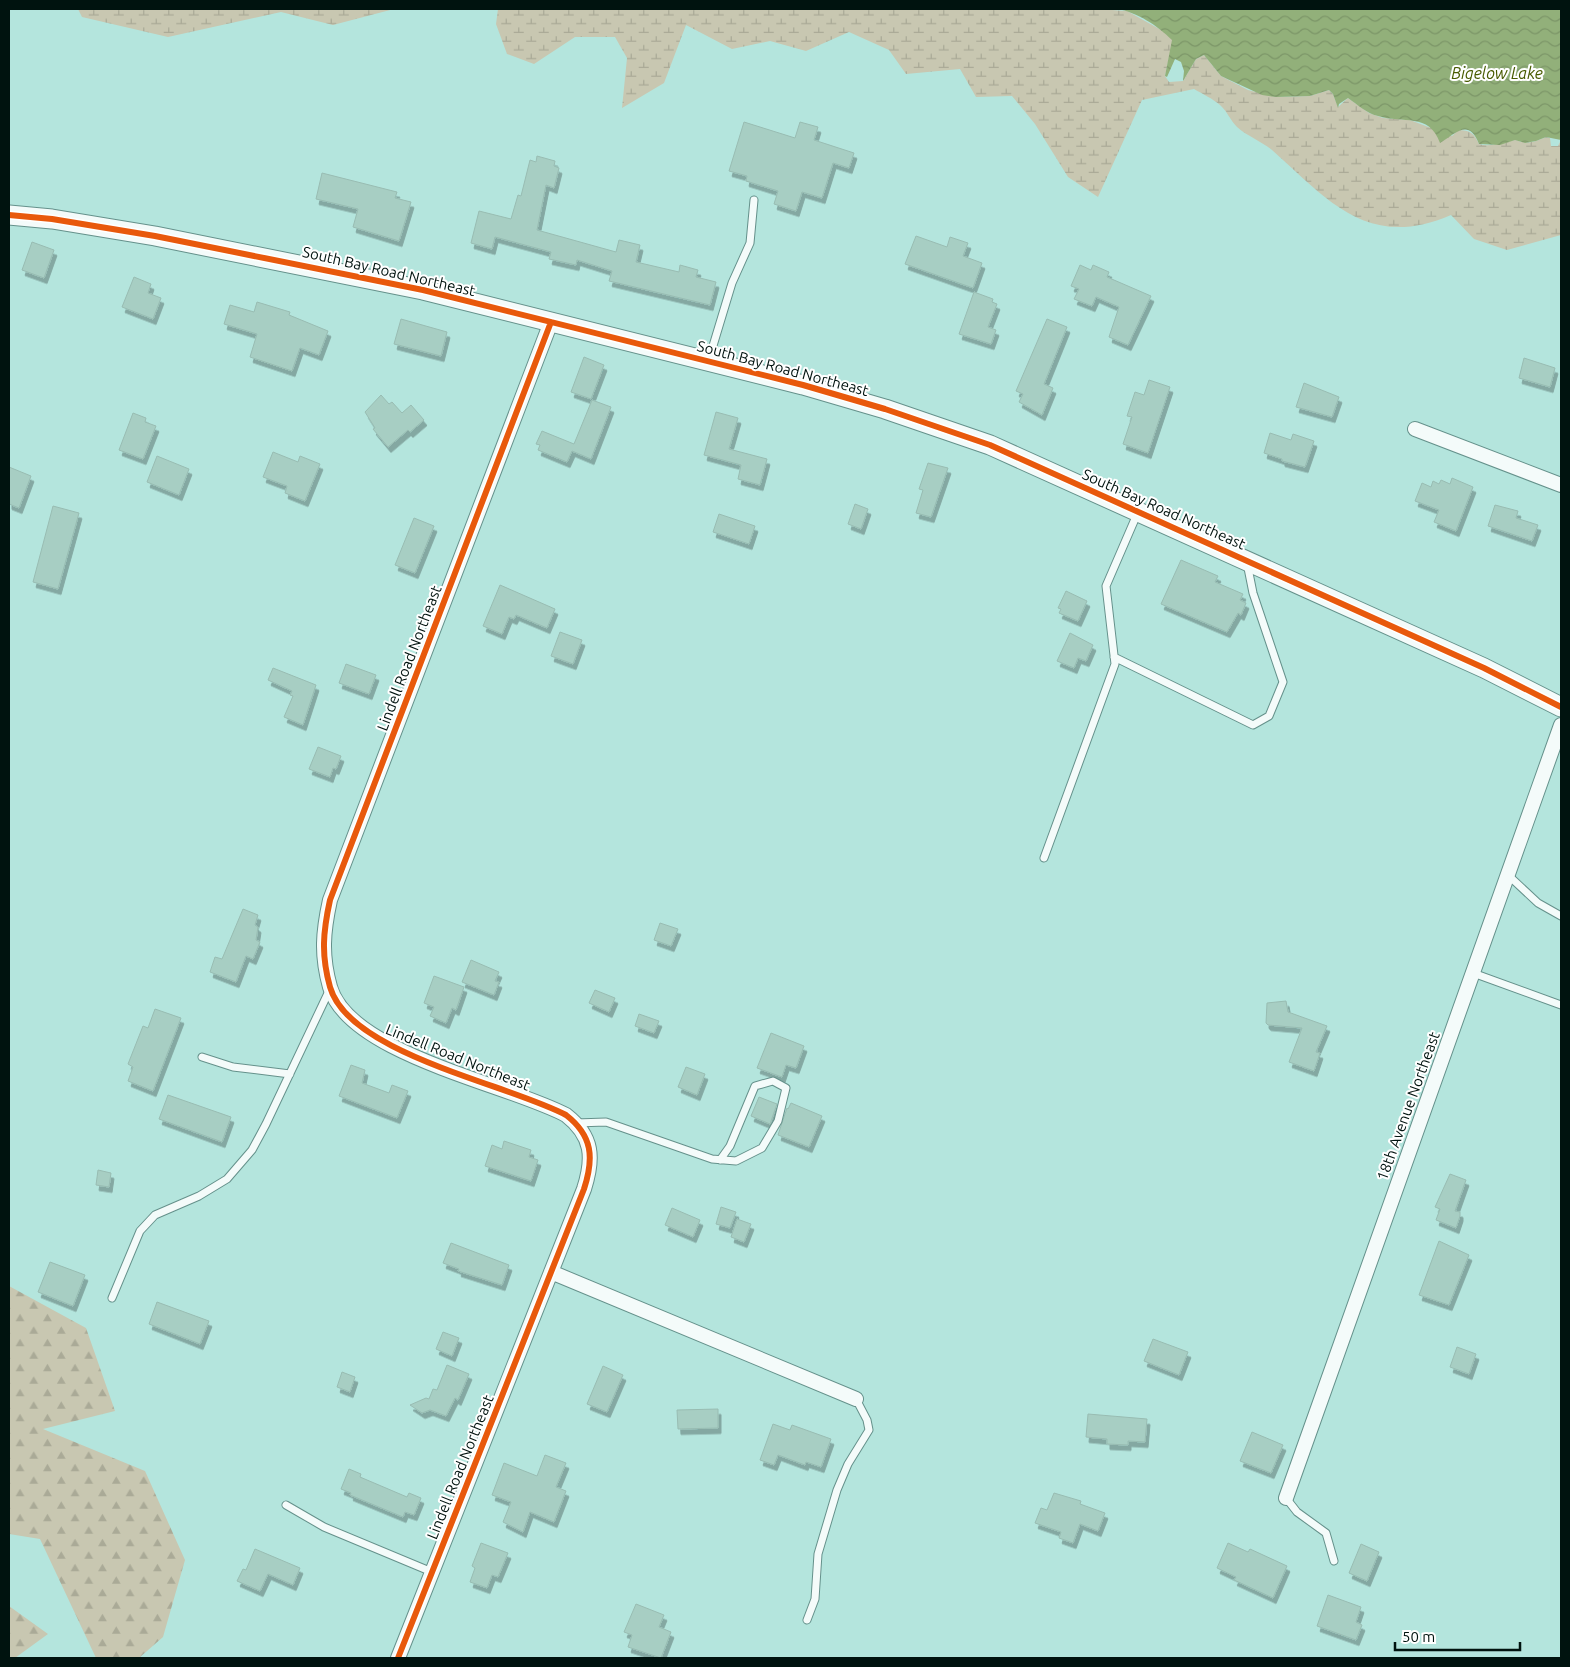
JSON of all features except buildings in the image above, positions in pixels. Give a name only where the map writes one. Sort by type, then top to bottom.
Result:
[{"type":"street","name":"South Bay Road Northeast","points":[[9,215],[52,219],[155,236],[424,290],[819,390],[990,444],[1484,668],[1561,707]]},
{"type":"street","name":"Lindell Road Northeast","points":[[398,1658],[590,1170],[587,1142],[576,1123],[553,1108],[408,1054],[379,1040],[348,1014],[330,988],[324,959],[323,936],[330,900],[552,322]]},
{"type":"street","points":[[1415,429],[1561,485]]},
{"type":"street","name":"18th Avenue Northeast","points":[[1286,1498],[1561,724]]},
{"type":"street","points":[[551,1272],[856,1399]]},
{"type":"lane","points":[[709,361],[732,283],[750,243],[754,200]]},
{"type":"lane","points":[[1044,858],[1116,664],[1106,586],[1138,511]]},
{"type":"lane","points":[[1114,657],[1253,725],[1269,716],[1283,682],[1254,593],[1246,560]]},
{"type":"lane","points":[[1508,875],[1538,903],[1561,916]]},
{"type":"lane","points":[[1473,973],[1561,1005]]},
{"type":"lane","points":[[112,1298],[140,1231],[155,1215],[199,1196],[227,1179],[241,1165],[266,1124],[330,988]]},
{"type":"lane","points":[[202,1057],[233,1067],[290,1074]]},
{"type":"lane","points":[[576,1123],[606,1122],[712,1159],[720,1160],[736,1161],[762,1148],[778,1121],[786,1088],[773,1081],[755,1086],[730,1146],[720,1160]]},
{"type":"lane","points":[[807,1620],[816,1589],[818,1554],[837,1490],[848,1464],[869,1430],[868,1420],[856,1399]]},
{"type":"lane","points":[[1286,1498],[1297,1512],[1326,1534],[1334,1561]]},
{"type":"lane","points":[[286,1505],[324,1526],[432,1572]]},
{"type":"green space","points":[[78,9],[394,9],[333,25],[281,12],[168,37],[82,17]]},
{"type":"green space","points":[[498,9],[1097,9],[1127,11],[1163,31],[1173,40],[1165,76],[1169,82],[1183,81],[1196,59],[1204,55],[1221,76],[1248,90],[1276,97],[1310,96],[1329,90],[1333,94],[1338,107],[1348,98],[1369,113],[1383,118],[1410,120],[1452,136],[1458,130],[1466,131],[1475,137],[1479,144],[1484,145],[1515,140],[1531,142],[1546,137],[1550,138],[1551,146],[1558,146],[1561,140],[1561,235],[1507,250],[1474,239],[1451,215],[1422,225],[1396,227],[1373,223],[1351,215],[1331,202],[1272,150],[1237,127],[1220,105],[1194,89],[1142,100],[1098,197],[1068,177],[1035,124],[1012,96],[976,97],[960,69],[906,74],[889,50],[849,32],[806,51],[770,41],[732,49],[686,25],[664,83],[622,108],[627,58],[615,37],[575,37],[534,64],[507,54],[496,24]]},
{"type":"green space","points":[[9,1286],[86,1328],[115,1411],[43,1429],[145,1471],[185,1560],[163,1637],[139,1658],[96,1658],[40,1539],[9,1534]]},
{"type":"green space","points":[[9,1606],[48,1634],[15,1658],[9,1658]]},
{"type":"water","name":"Bigelow Lake","points":[[1117,9],[1561,9],[1561,140],[1546,137],[1525,143],[1515,140],[1500,145],[1479,144],[1471,131],[1462,130],[1440,143],[1435,133],[1422,123],[1374,115],[1348,98],[1339,104],[1338,108],[1333,94],[1329,90],[1310,96],[1276,97],[1262,95],[1221,76],[1204,55],[1196,59],[1183,81],[1184,71],[1181,62],[1175,59],[1167,77],[1165,76],[1172,40],[1147,20]]},
{"type":"cycle path","points":[[9,215],[52,219],[155,236],[423,290],[803,385],[885,409],[990,445],[1484,668],[1561,707]]},
{"type":"cycle path","points":[[398,1658],[584,1189],[590,1158],[589,1148],[582,1131],[566,1115],[540,1103],[433,1065],[398,1049],[367,1031],[343,1010],[330,987],[327,975],[324,954],[326,923],[330,900],[551,322]]}]
